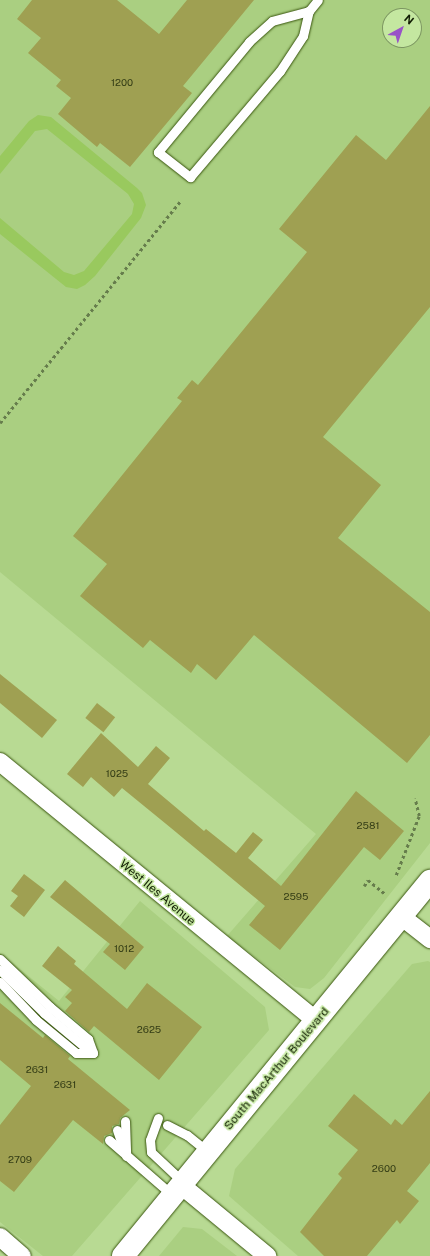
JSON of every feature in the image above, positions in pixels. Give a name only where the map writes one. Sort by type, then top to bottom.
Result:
[{"type":"main road","name":"South MacArthur Boulevard","points":[[123,1256],[430,881]]},
{"type":"street","name":"West Iles Avenue","points":[[0,762],[316,1021]]},
{"type":"street","points":[[402,916],[430,939]]},
{"type":"street","points":[[179,1187],[267,1256]]},
{"type":"street","points":[[0,1238],[22,1256]]},
{"type":"lane","points":[[309,11],[272,21],[249,42],[158,152],[190,177],[280,71],[303,36],[309,11],[318,0]]},
{"type":"lane","points":[[0,959],[50,1007],[88,1039],[93,1054]]},
{"type":"lane","points":[[0,970],[44,1013],[93,1054]]},
{"type":"lane","points":[[0,982],[36,1020],[76,1053],[93,1054]]},
{"type":"lane","points":[[158,1118],[150,1140],[151,1152],[179,1187]]},
{"type":"lane","points":[[125,1121],[126,1156]]},
{"type":"lane","points":[[167,1125],[188,1135],[208,1152]]},
{"type":"lane","points":[[117,1130],[126,1156]]},
{"type":"lane","points":[[109,1140],[126,1156],[179,1187]]},
{"type":"path","points":[[0,423],[181,200]]},
{"type":"path","points":[[396,875],[418,816],[415,798]]},
{"type":"path","points":[[364,886],[368,880],[385,894]]},
{"type":"shaded area","points":[[0,0],[430,0],[430,843],[324,978],[310,989],[295,987],[227,936],[316,834],[0,572]]},
{"type":"shaded area","points":[[38,115],[51,117],[137,188],[142,193],[146,205],[141,218],[95,276],[85,285],[77,289],[66,287],[0,234],[0,218],[64,272],[74,275],[84,271],[132,214],[134,204],[128,194],[47,129],[35,131],[0,174],[0,156],[29,121]]},
{"type":"shaded area","points":[[140,901],[265,1007],[269,1030],[72,1256],[43,1256],[0,1222],[0,953],[59,1001]]},
{"type":"shaded area","points":[[428,961],[430,962],[430,1256],[298,1256],[229,1196],[235,1169],[412,964]]},
{"type":"shaded area","points":[[183,1227],[202,1229],[237,1256],[159,1256]]},
{"type":"building","points":[[32,0],[117,0],[159,34],[187,0],[254,0],[183,86],[192,93],[130,167],[100,143],[97,147],[58,114],[71,98],[56,86],[61,80],[28,53],[41,38],[17,19]]},
{"type":"building","points":[[430,106],[430,307],[323,437],[381,485],[338,538],[430,612],[430,735],[407,763],[254,635],[216,680],[197,664],[191,673],[150,640],[143,648],[80,596],[107,564],[73,536],[182,401],[177,398],[192,380],[198,385],[307,252],[279,229],[356,135],[386,160]]},
{"type":"building","points":[[0,674],[57,720],[42,738],[0,703]]},
{"type":"building","points":[[97,703],[115,717],[103,732],[85,718]]},
{"type":"building","points":[[101,733],[138,767],[156,746],[170,758],[148,784],[204,831],[206,829],[236,853],[253,832],[263,840],[248,858],[281,886],[356,791],[404,831],[380,860],[364,847],[280,950],[249,925],[265,906],[171,828],[122,788],[114,797],[91,777],[83,787],[67,774]]},
{"type":"building","points":[[24,874],[45,890],[24,917],[10,906],[18,896],[11,891]]},
{"type":"building","points":[[65,880],[144,947],[125,970],[103,952],[110,944],[50,897]]},
{"type":"building","points":[[58,946],[76,961],[74,964],[127,1009],[147,983],[202,1027],[159,1080],[94,1026],[89,1032],[65,1011],[72,1003],[65,997],[72,990],[42,966]]},
{"type":"building","points":[[0,1003],[43,1038],[45,1035],[70,1056],[68,1059],[130,1110],[120,1118],[119,1124],[112,1126],[112,1133],[104,1136],[103,1144],[73,1120],[14,1192],[0,1181],[0,1125],[31,1086],[0,1060]]},
{"type":"building","points":[[430,1091],[430,1163],[407,1191],[419,1201],[400,1224],[397,1220],[367,1256],[324,1256],[300,1232],[342,1178],[338,1174],[358,1150],[328,1126],[354,1094],[391,1125],[395,1119],[402,1125]]}]
